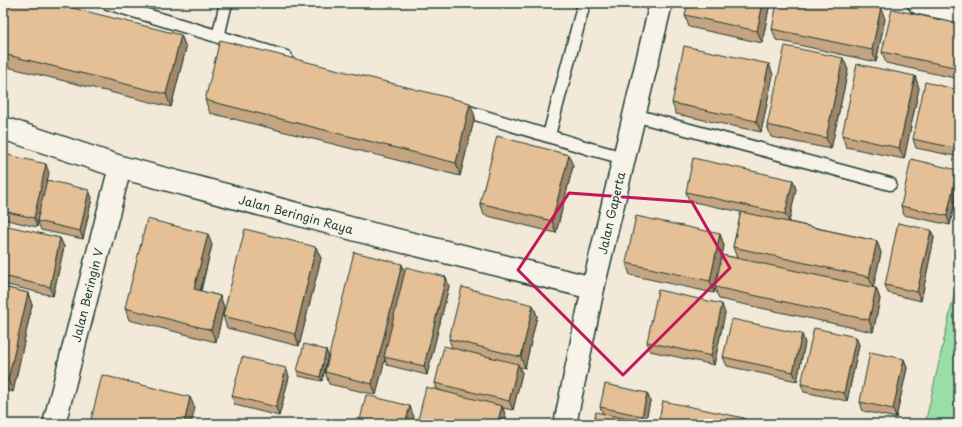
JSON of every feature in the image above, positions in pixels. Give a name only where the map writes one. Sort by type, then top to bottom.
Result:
[{"type":"street","name":"Jalan Gaperta","points":[[565,424],[593,288],[661,3]]},
{"type":"street","points":[[919,3],[959,11]]},
{"type":"street","name":"Jalan Beringin Raya","points":[[3,128],[120,166],[372,234],[593,288]]},
{"type":"street","name":"Jalan Beringin V","points":[[54,424],[120,166]]},
{"type":"lane","points":[[107,3],[301,62]]},
{"type":"lane","points":[[218,37],[226,3]]},
{"type":"lane","points":[[549,136],[584,3]]},
{"type":"lane","points":[[451,106],[624,158]]},
{"type":"lane","points":[[634,115],[890,184]]},
{"type":"highlighted area","points":[[569,193],[692,202],[730,268],[623,375],[518,270]]},
{"type":"green space","points":[[959,273],[959,424],[925,424]]},
{"type":"building","points":[[3,3],[53,3],[181,35],[166,94],[3,54]]},
{"type":"building","points":[[688,3],[763,3],[757,31],[685,15]]},
{"type":"building","points":[[777,3],[862,3],[881,7],[872,50],[772,29]]},
{"type":"building","points":[[892,9],[959,24],[959,68],[882,52]]},
{"type":"building","points":[[220,40],[470,103],[456,163],[205,100]]},
{"type":"building","points":[[684,46],[769,64],[756,121],[672,103]]},
{"type":"building","points":[[785,46],[843,58],[826,138],[767,125]]},
{"type":"building","points":[[857,64],[915,76],[899,148],[842,135]]},
{"type":"building","points":[[925,82],[959,90],[959,149],[913,139]]},
{"type":"building","points":[[497,136],[569,155],[552,221],[480,203]]},
{"type":"building","points":[[8,155],[46,164],[34,218],[3,211],[3,176]]},
{"type":"building","points":[[693,158],[793,180],[785,214],[686,192]]},
{"type":"building","points":[[911,159],[957,170],[947,216],[901,206]]},
{"type":"building","points":[[47,180],[89,190],[80,231],[37,221]]},
{"type":"building","points":[[741,212],[877,241],[869,277],[733,247]]},
{"type":"building","points":[[636,216],[720,234],[710,281],[626,263]]},
{"type":"building","points":[[147,219],[208,234],[194,289],[220,296],[211,330],[125,308]]},
{"type":"building","points":[[898,223],[931,230],[917,292],[885,285]]},
{"type":"building","points":[[4,225],[60,238],[50,287],[3,276]]},
{"type":"building","points":[[245,229],[316,247],[295,334],[223,316]]},
{"type":"building","points":[[354,252],[402,264],[372,384],[325,372]]},
{"type":"building","points":[[722,255],[876,288],[869,320],[715,287]]},
{"type":"building","points":[[406,267],[446,277],[424,366],[384,357]]},
{"type":"building","points":[[3,287],[28,293],[8,380],[3,379]]},
{"type":"building","points":[[462,287],[533,305],[521,357],[449,339]]},
{"type":"building","points":[[658,290],[722,304],[711,356],[647,342]]},
{"type":"building","points":[[732,319],[802,334],[793,372],[723,357]]},
{"type":"building","points":[[814,328],[856,337],[844,393],[801,384]]},
{"type":"building","points":[[304,344],[326,350],[320,377],[297,371]]},
{"type":"building","points":[[444,346],[518,364],[509,401],[435,383]]},
{"type":"building","points":[[870,352],[904,359],[893,409],[860,402]]},
{"type":"building","points":[[242,357],[286,368],[276,407],[232,396]]},
{"type":"building","points":[[102,375],[190,397],[184,424],[90,424]]},
{"type":"building","points":[[605,384],[647,393],[642,416],[600,407]]},
{"type":"building","points":[[426,387],[502,406],[497,424],[417,424]]},
{"type":"building","points":[[366,395],[410,406],[405,424],[359,424]]},
{"type":"building","points":[[663,401],[744,418],[743,424],[658,424]]},
{"type":"building","points":[[596,412],[649,424],[593,424]]}]
